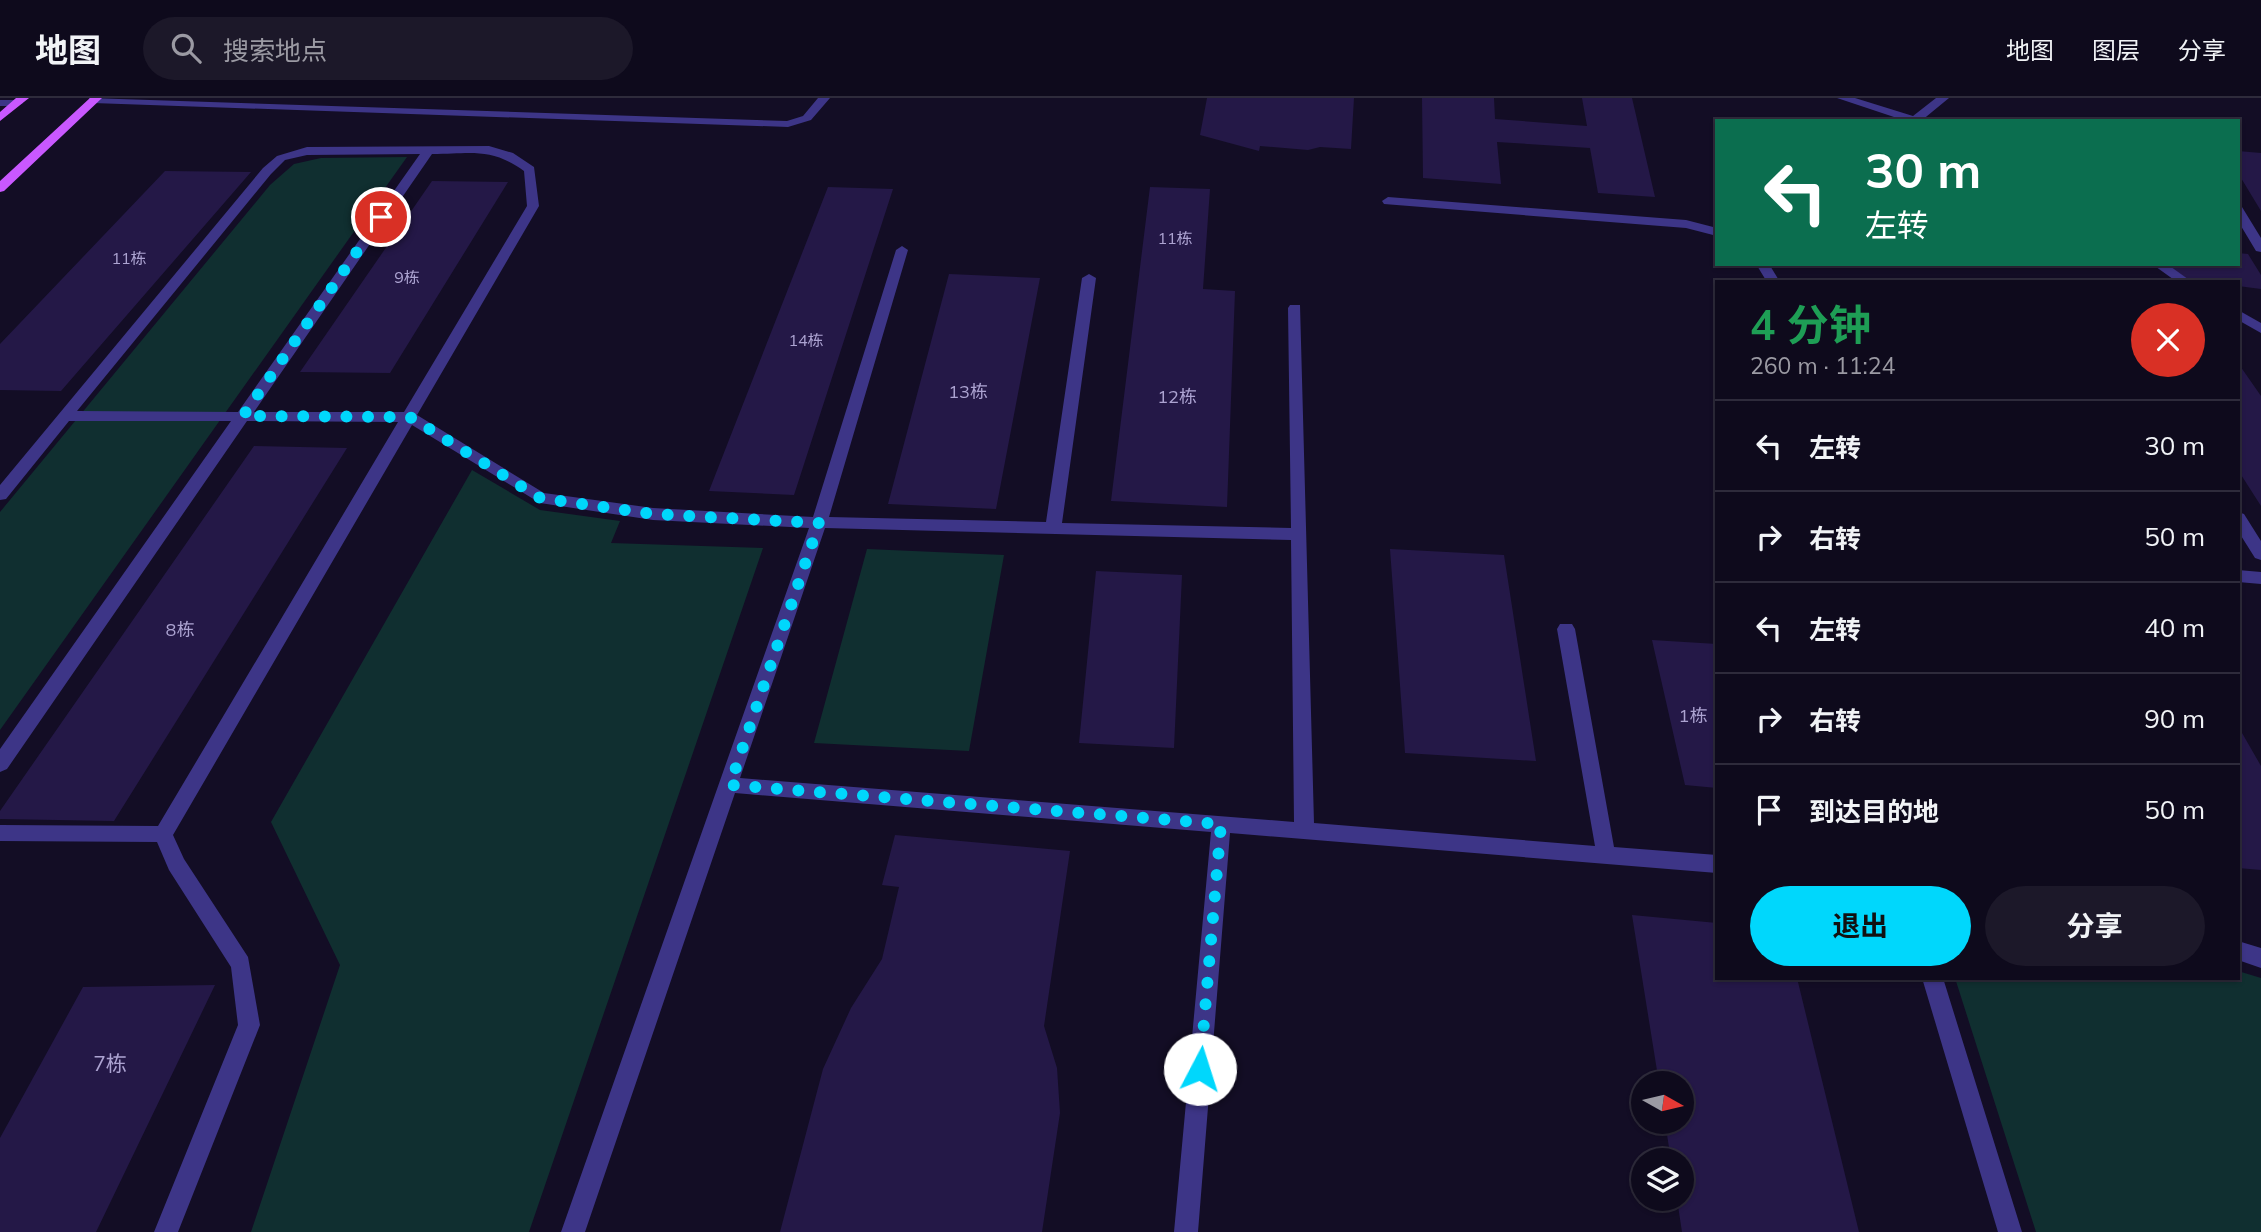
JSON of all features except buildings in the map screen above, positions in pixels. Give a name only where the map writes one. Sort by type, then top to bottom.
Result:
[{"type":"main road","points":[[0,188],[95,99]]},
{"type":"main road","points":[[0,118],[20,101]]},
{"type":"street","points":[[95,99],[788,124],[807,118],[824,98]]},
{"type":"street","points":[[1843,98],[1909,119]]},
{"type":"street","points":[[1917,119],[1943,98]]},
{"type":"street","points":[[0,103],[20,101]]},
{"type":"street","points":[[0,495],[267,171],[281,158],[307,151],[489,150],[509,155],[530,170],[533,206],[163,834]]},
{"type":"street","points":[[0,764],[428,151]]},
{"type":"street","points":[[1388,201],[1686,224],[1715,231]]},
{"type":"street","points":[[2240,213],[2261,248]]},
{"type":"street","points":[[573,1232],[819,523],[902,250]]},
{"type":"street","points":[[2161,266],[2183,280]]},
{"type":"street","points":[[1053,529],[1089,278]]},
{"type":"street","points":[[1295,308],[1304,831]]},
{"type":"street","points":[[2240,315],[2261,329]]},
{"type":"street","points":[[66,416],[410,417],[540,498],[653,514],[819,523],[1299,534]]},
{"type":"street","points":[[2240,520],[2261,554]]},
{"type":"street","points":[[2240,576],[2261,578]]},
{"type":"street","points":[[1566,629],[1606,856]]},
{"type":"street","points":[[730,785],[1715,864]]},
{"type":"street","points":[[1186,1232],[1221,824]]},
{"type":"street","points":[[0,833],[163,834]]},
{"type":"street","points":[[163,834],[176,864],[241,964],[249,1025],[166,1232]]},
{"type":"street","points":[[2240,951],[2261,958]]},
{"type":"street","points":[[1933,980],[2010,1232]]},
{"type":"green space","points":[[407,157],[0,730],[0,512],[270,185],[294,164],[321,158]]},
{"type":"green space","points":[[472,470],[540,510],[620,521],[611,543],[763,548],[529,1232],[251,1232],[340,965],[271,822]]},
{"type":"green space","points":[[867,549],[1004,555],[969,751],[814,743]]},
{"type":"green space","points":[[2240,972],[2261,978],[2261,1232],[2036,1232],[1956,980],[2240,980]]},
{"type":"route","points":[[381,217],[243,416],[410,417],[540,498],[653,514],[819,523],[730,785],[1221,824],[1200,1069]]}]
